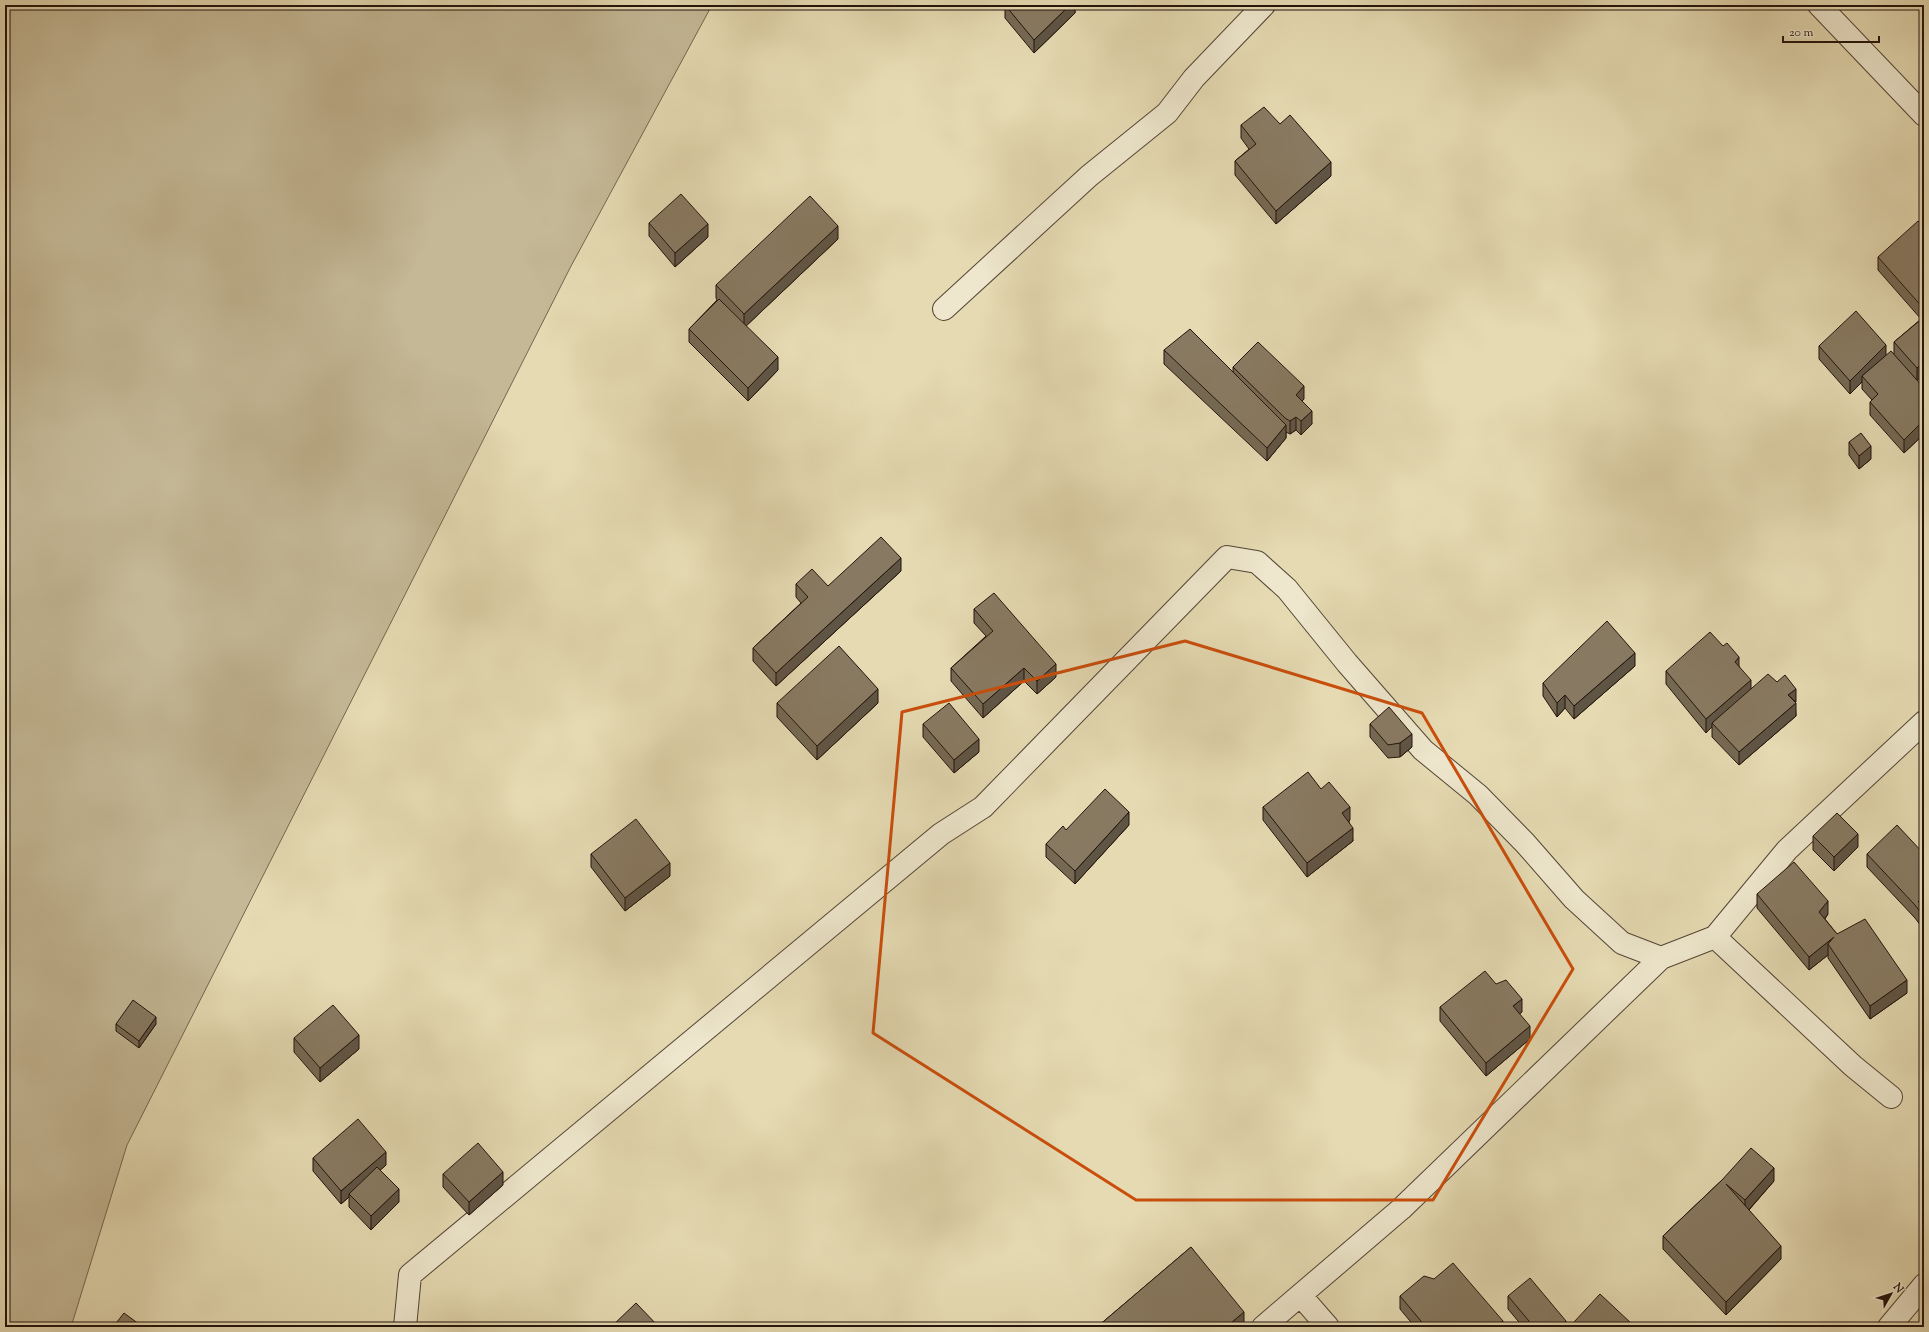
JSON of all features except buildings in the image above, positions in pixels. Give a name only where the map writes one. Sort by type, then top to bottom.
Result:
[{"type":"street","points":[[944,309],[1089,176],[1167,113],[1194,78],[1264,5]]},
{"type":"street","points":[[1819,5],[1924,115]]},
{"type":"street","points":[[405,1327],[410,1275],[941,834],[983,807],[1227,557],[1257,562],[1286,588],[1347,663],[1423,750],[1478,795],[1525,843],[1574,899],[1622,943],[1661,958]]},
{"type":"street","points":[[1263,1327],[1401,1209],[1661,958],[1715,937],[1787,850],[1924,722]]},
{"type":"street","points":[[1715,937],[1853,1066],[1891,1097]]},
{"type":"street","points":[[1889,1327],[1924,1285]]},
{"type":"street","points":[[1301,1296],[1328,1327]]},
{"type":"highlighted area","points":[[1185,641],[1422,713],[1573,969],[1433,1200],[1136,1200],[873,1033],[902,712]]},
{"type":"shaded area","points":[[5,5],[712,5],[570,268],[127,1145],[71,1327],[5,1327]]}]
